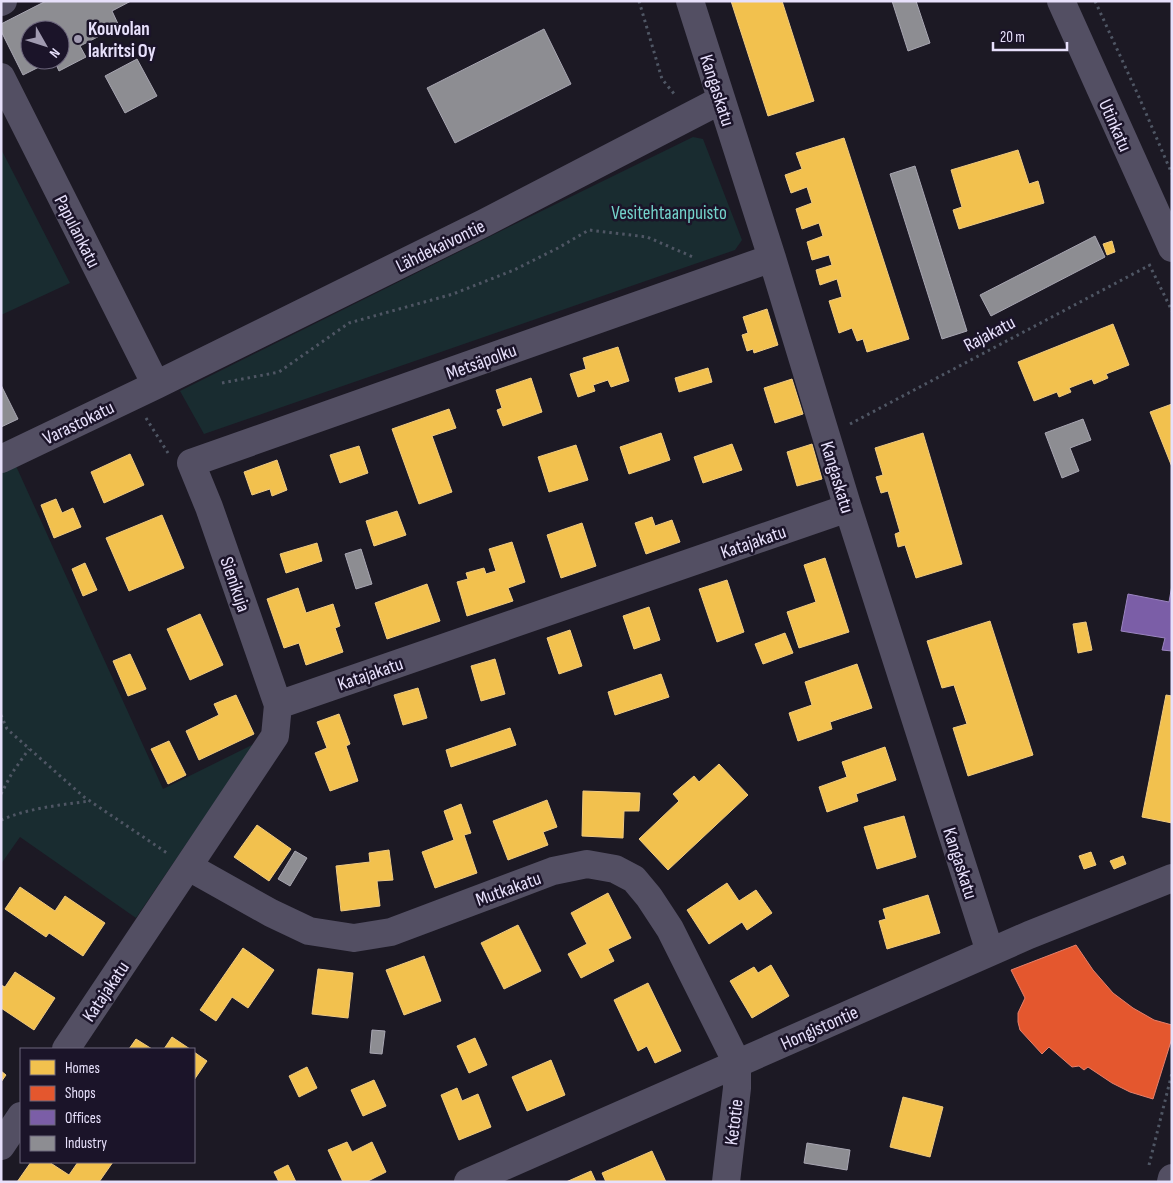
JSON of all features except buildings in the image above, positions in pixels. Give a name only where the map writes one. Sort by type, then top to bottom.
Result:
[{"type":"street","name":"Kangaskatu","points":[[690,1],[772,258],[848,508],[990,952]]},
{"type":"street","name":"Utinkatu","points":[[1061,1],[1172,248]]},
{"type":"street","name":"Papulankatu","points":[[1,77],[156,385]]},
{"type":"street","name":"Lähdekaivontie","points":[[156,385],[484,223],[721,100]]},
{"type":"street","name":"Metsäpolku","points":[[191,464],[772,258]]},
{"type":"street","name":"Varastokatu","points":[[1,459],[156,385]]},
{"type":"street","name":"Sienikuja","points":[[191,464],[209,507],[278,705]]},
{"type":"street","name":"Katajakatu","points":[[67,1048],[275,736],[278,705],[848,508]]},
{"type":"street","name":"Mutkakatu","points":[[188,867],[271,913],[309,931],[354,938],[391,932],[553,871],[588,864],[615,869],[634,879],[649,897],[670,930],[737,1063]]},
{"type":"street","name":"Hongistontie","points":[[468,1182],[990,952],[1172,878]]},
{"type":"street","name":"Ketotie","points":[[726,1182],[738,1088],[737,1063]]},
{"type":"street","points":[[1,1146],[20,1118]]},
{"type":"path","points":[[639,1],[662,80],[676,98]]},
{"type":"path","points":[[1095,1],[1172,174]]},
{"type":"path","points":[[214,385],[279,372],[349,323],[453,294],[514,270],[589,230],[647,237],[702,261],[716,277]]},
{"type":"path","name":"Rajakatu","points":[[843,428],[1150,265]]},
{"type":"path","points":[[144,414],[168,454],[191,464]]},
{"type":"path","points":[[1,716],[6,729],[90,801],[188,867]]},
{"type":"path","points":[[1,794],[12,773],[29,749]]},
{"type":"path","points":[[1,820],[17,813],[48,806],[90,801]]},
{"type":"path","points":[[1163,1178],[1172,1073]]},
{"type":"green space","name":"Vesitehtaanpuisto","points":[[693,137],[703,139],[742,240],[735,250],[204,434],[180,391],[511,226]]},
{"type":"green space","points":[[1,149],[70,283],[1,315]]},
{"type":"green space","points":[[16,466],[163,789],[254,744],[136,918],[20,837],[1,864],[1,473]]},
{"type":"place","name":"Kouvolan lakritsi Oy","points":[[78,39]]}]
